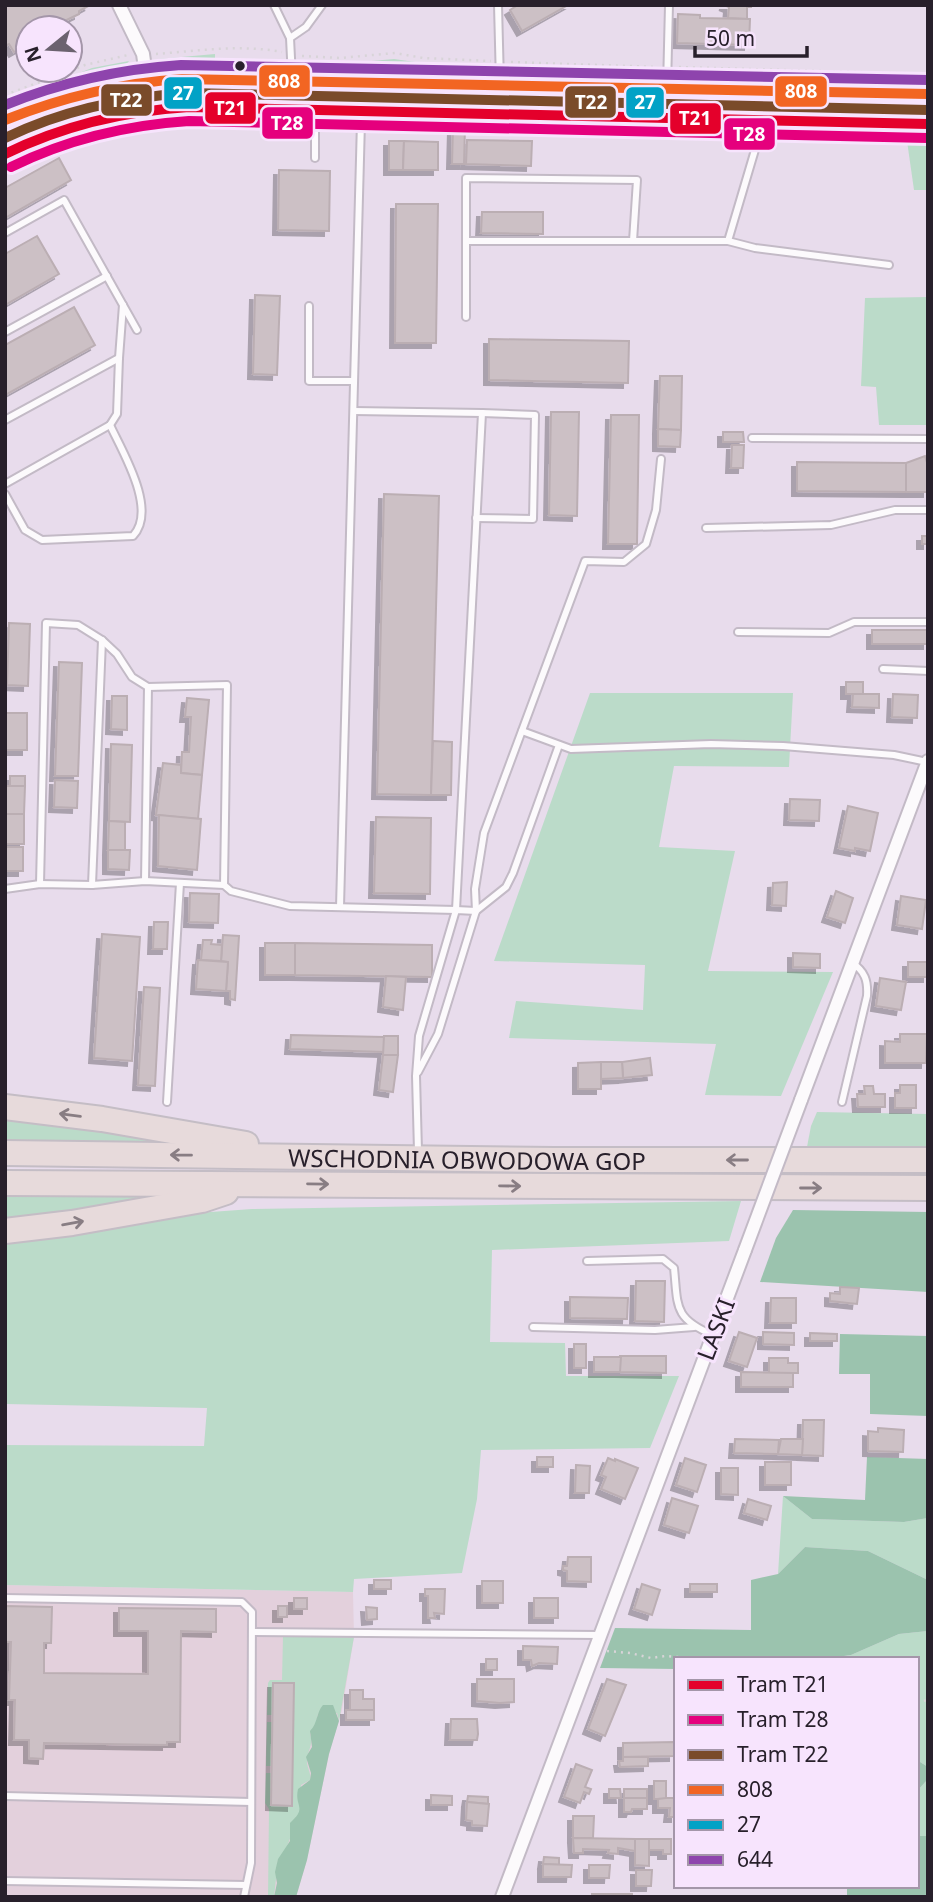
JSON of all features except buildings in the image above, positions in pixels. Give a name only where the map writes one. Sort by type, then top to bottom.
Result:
[{"type":"highway","points":[[5,1107],[102,1119],[230,1140],[298,1156]]},
{"type":"highway","name":"WSCHODNIA OBWODOWA GOP","points":[[5,1153],[554,1160],[928,1160]]},
{"type":"highway","name":"WSCHODNIA OBWODOWA GOP","points":[[5,1183],[928,1188]]},
{"type":"highway","points":[[5,1231],[72,1223],[202,1200],[250,1184]]},
{"type":"street","points":[[119,5],[143,54],[147,82]]},
{"type":"street","points":[[5,119],[74,96],[147,82],[182,79],[928,94]]},
{"type":"street","name":"LASKI","points":[[502,1897],[928,762]]},
{"type":"lane","points":[[274,5],[290,38],[292,80]]},
{"type":"lane","points":[[290,38],[306,27],[322,5]]},
{"type":"lane","points":[[498,5],[500,85]]},
{"type":"lane","points":[[667,89],[669,5]]},
{"type":"lane","points":[[315,81],[315,158]]},
{"type":"lane","points":[[340,907],[362,82]]},
{"type":"lane","points":[[728,240],[760,133],[763,91]]},
{"type":"lane","points":[[466,317],[466,178],[637,180],[633,241]]},
{"type":"lane","points":[[5,233],[64,200],[137,330]]},
{"type":"lane","points":[[466,241],[728,240],[755,248],[888,265]]},
{"type":"lane","points":[[5,332],[107,276]]},
{"type":"lane","points":[[5,484],[110,425],[117,414],[123,305]]},
{"type":"lane","points":[[309,306],[309,381],[353,381]]},
{"type":"lane","points":[[5,420],[118,358]]},
{"type":"lane","points":[[354,411],[535,415],[533,519],[476,518]]},
{"type":"lane","points":[[419,1157],[416,1138],[416,1076],[419,1036],[456,910],[482,413]]},
{"type":"lane","points":[[5,494],[25,530],[42,540],[133,536],[138,530],[140,519],[138,485],[110,425]]},
{"type":"lane","points":[[752,438],[928,439]]},
{"type":"lane","points":[[416,1076],[438,1034],[477,911],[475,889],[484,832],[585,561],[624,562],[646,544],[656,510],[661,458]]},
{"type":"lane","points":[[706,528],[831,525],[895,510],[928,510]]},
{"type":"lane","points":[[738,632],[828,633],[854,622],[928,622]]},
{"type":"lane","points":[[40,884],[46,623],[78,625],[102,640],[117,654],[132,677],[148,687],[227,685],[224,885]]},
{"type":"lane","points":[[92,885],[102,640]]},
{"type":"lane","points":[[883,669],[928,671]]},
{"type":"lane","points":[[145,881],[148,687]]},
{"type":"lane","points":[[522,732],[571,749],[711,744],[783,746],[894,755],[928,762]]},
{"type":"lane","points":[[5,889],[40,884],[92,885],[145,881],[224,885],[231,891],[290,906],[477,911],[506,887],[513,873],[559,745]]},
{"type":"lane","points":[[167,1102],[180,883]]},
{"type":"lane","points":[[842,1102],[867,996],[864,973],[852,963]]},
{"type":"lane","points":[[587,1261],[663,1259],[674,1268],[677,1307],[694,1327],[713,1335]]},
{"type":"lane","points":[[533,1327],[655,1330],[694,1327]]},
{"type":"lane","points":[[5,1598],[242,1602],[252,1612],[251,1863],[244,1897]]},
{"type":"lane","points":[[252,1632],[599,1634]]},
{"type":"lane","points":[[5,1796],[251,1802]]},
{"type":"lane","points":[[5,1881],[247,1885]]},
{"type":"path","points":[[155,54],[216,49],[267,50],[334,58],[395,53],[423,58],[928,74]]},
{"type":"path","points":[[5,95],[90,63],[130,55]]},
{"type":"path","points":[[593,1651],[631,1653],[651,1658],[677,1657]]},
{"type":"shaded area","points":[[5,1585],[353,1592],[354,1637],[342,1710],[329,1754],[307,1860],[296,1897],[5,1897]]},
{"type":"green space","points":[[215,54],[215,61],[195,67],[171,66],[159,59]]},
{"type":"green space","points":[[394,59],[495,67],[488,73],[320,69],[308,63],[338,64]]},
{"type":"green space","points":[[129,61],[119,73],[84,81],[84,71]]},
{"type":"green space","points":[[507,67],[647,72],[632,76],[515,73],[509,72]]},
{"type":"green space","points":[[731,73],[928,80],[928,82],[744,78]]},
{"type":"green space","points":[[51,84],[70,84],[30,97],[18,97]]},
{"type":"green space","points":[[190,91],[288,93],[301,99],[280,96],[210,96],[121,104],[63,118],[5,141],[5,133],[74,108],[120,98]]},
{"type":"green space","points":[[391,95],[731,102],[746,109],[380,101]]},
{"type":"green space","points":[[805,103],[928,105],[928,112],[783,110]]},
{"type":"green space","points":[[905,127],[928,128],[928,190],[914,190]]},
{"type":"green space","points":[[928,297],[928,425],[879,425],[876,387],[861,386],[865,298]]},
{"type":"green space","points":[[590,693],[793,693],[789,767],[674,766],[659,847],[735,851],[708,971],[833,972],[781,1096],[705,1095],[716,1044],[509,1038],[516,1001],[643,1010],[645,965],[494,961]]},
{"type":"green space","points":[[817,1112],[928,1114],[928,1148],[807,1147]]},
{"type":"green space","points":[[5,1116],[152,1137],[156,1142],[5,1143]]},
{"type":"green space","points":[[162,1193],[164,1198],[5,1222],[5,1196]]},
{"type":"green space","points":[[741,1201],[729,1241],[492,1250],[490,1342],[565,1343],[566,1376],[679,1376],[650,1448],[481,1450],[477,1499],[462,1573],[354,1579],[353,1592],[5,1585],[5,1445],[204,1446],[207,1408],[5,1404],[5,1241],[183,1214],[252,1209]]},
{"type":"green space","points":[[793,1210],[928,1212],[928,1292],[760,1282],[776,1238]]},
{"type":"green space","points":[[840,1334],[928,1336],[928,1416],[870,1414],[870,1374],[839,1374]]},
{"type":"green space","points":[[867,1457],[928,1459],[928,1518],[904,1522],[812,1519],[783,1496],[865,1500]]},
{"type":"green space","points":[[783,1496],[812,1519],[904,1522],[928,1518],[928,1580],[868,1551],[805,1547],[778,1574]]},
{"type":"green space","points":[[805,1547],[868,1551],[928,1580],[928,1631],[899,1634],[851,1655],[837,1657],[674,1657],[674,1669],[600,1668],[615,1628],[751,1630],[751,1580],[778,1574]]},
{"type":"green space","points":[[928,1631],[928,1767],[919,1761],[919,1657],[837,1657],[851,1655],[899,1634]]},
{"type":"green space","points":[[283,1636],[354,1637],[339,1721],[337,1713],[318,1714],[310,1734],[307,1763],[310,1780],[301,1785],[301,1810],[286,1849],[278,1860],[274,1897],[268,1897],[269,1809],[265,1803],[266,1773],[271,1773],[271,1805],[291,1806],[293,1683],[273,1683],[272,1715],[267,1715],[268,1683],[270,1680],[282,1680]]},
{"type":"green space","points":[[323,1705],[333,1705],[339,1721],[329,1754],[307,1860],[296,1897],[274,1897],[278,1859],[290,1841],[290,1823],[299,1810],[298,1789],[310,1780],[311,1773],[306,1757],[312,1747],[310,1731]]},
{"type":"green space","points":[[267,1722],[272,1722],[272,1766],[266,1766]]},
{"type":"green space","points":[[919,1761],[928,1767],[928,1779],[919,1789]]},
{"type":"green space","points":[[928,1779],[928,1836],[919,1836],[919,1789]]},
{"type":"green space","points":[[919,1836],[928,1836],[928,1897],[847,1897],[847,1888],[919,1888]]},
{"type":"tram line","name":"T22","points":[[5,138],[94,106],[188,93],[928,110]]},
{"type":"tram line","name":"T21","points":[[5,154],[50,135],[95,121],[141,112],[189,107],[928,124]]},
{"type":"tram line","name":"T28","points":[[11,167],[32,157],[98,135],[189,121],[928,138]]},
{"type":"transit line","name":"644","points":[[5,105],[92,78],[181,65],[928,80]]},
{"type":"transit line","name":"808","points":[[5,120],[92,92],[182,79],[928,94]]},
{"type":"transit line","name":"27","points":[[10,133],[94,106],[182,93],[928,108]]}]
